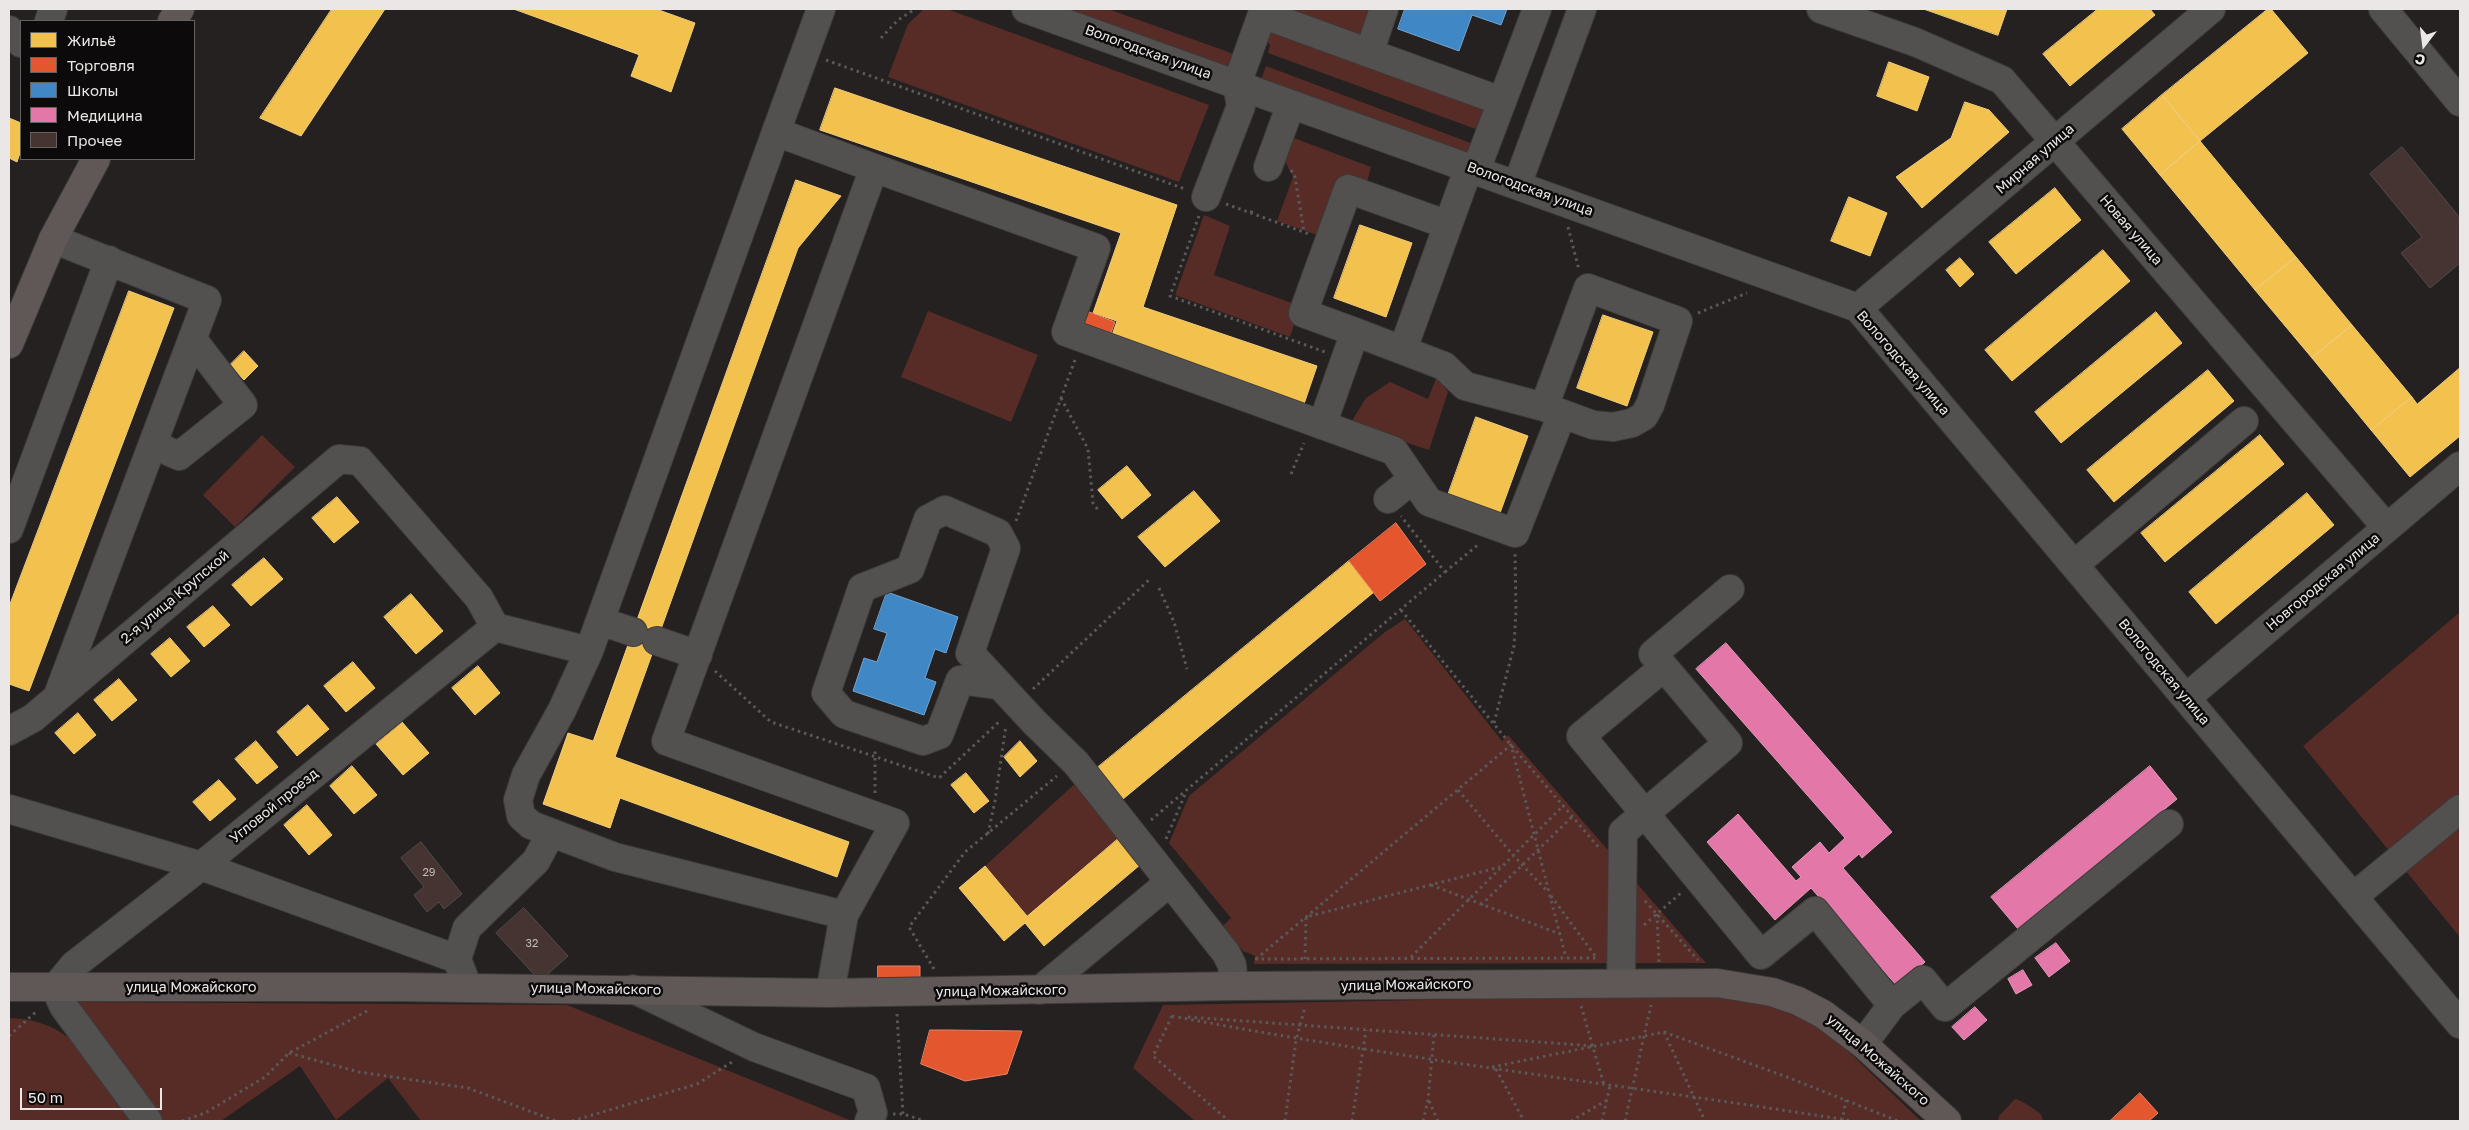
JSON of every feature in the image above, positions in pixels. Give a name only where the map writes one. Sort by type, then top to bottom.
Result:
[{"type":"main road","points":[[173,20],[180,9]]},
{"type":"main road","points":[[9,344],[53,239],[95,160]]},
{"type":"main road","name":"улица Можайского","points":[[9,988],[398,987],[830,993],[1234,986],[1576,983],[1612,966],[1772,992],[1798,1001],[1823,1014],[1863,1044],[1934,1117]]},
{"type":"street","points":[[821,9],[816,56],[776,132],[589,652],[562,710],[532,761],[518,800],[521,816],[531,825],[615,857],[844,915]]},
{"type":"street","name":"Вологодская улица","points":[[1026,9],[1782,279],[1858,308],[2460,1024]]},
{"type":"street","points":[[1368,53],[1384,9]]},
{"type":"street","points":[[1403,349],[1448,225],[1502,101],[1537,9]]},
{"type":"street","points":[[1517,185],[1582,9]]},
{"type":"street","name":"Мирная улица","points":[[1858,308],[2211,9]]},
{"type":"street","points":[[2383,9],[2460,102]]},
{"type":"street","name":"Новая улица","points":[[1832,11],[1915,42],[2002,80],[2387,528]]},
{"type":"street","points":[[1206,197],[1241,106],[1237,84],[1263,12],[1368,53],[1502,101]]},
{"type":"street","points":[[9,30],[20,42]]},
{"type":"street","points":[[1268,167],[1291,104]]},
{"type":"street","points":[[776,132],[1096,248],[1066,332],[1394,451],[1429,502],[1507,530],[1553,411],[1588,288],[1678,321],[1650,405],[1644,416],[1632,422],[1613,427],[1593,425],[1553,411],[1465,386],[1444,366],[1303,313],[1316,237],[1348,189],[1448,225]]},
{"type":"street","points":[[830,993],[844,915],[895,823],[666,741],[874,168]]},
{"type":"street","points":[[53,239],[207,300],[194,340],[57,698]]},
{"type":"street","points":[[9,529],[109,260]]},
{"type":"street","points":[[1318,423],[1356,332]]},
{"type":"street","points":[[154,446],[179,456],[243,405],[194,340]]},
{"type":"street","points":[[2074,565],[2244,420]]},
{"type":"street","name":"2-я улица Крупской","points":[[9,731],[21,714],[57,698],[339,459],[360,461],[479,598],[495,627]]},
{"type":"street","name":"Новгородская улица","points":[[2186,698],[2460,466]]},
{"type":"street","points":[[1388,499],[1413,478]]},
{"type":"street","points":[[945,510],[998,533],[1006,548],[970,653],[939,735],[923,741],[844,714],[826,693],[862,588],[910,569],[928,518],[945,510]]},
{"type":"street","points":[[1612,966],[1623,832],[1728,743],[1653,654],[1730,589]]},
{"type":"street","points":[[600,621],[698,655]]},
{"type":"street","points":[[495,627],[589,652]]},
{"type":"street","name":"Угловой проезд","points":[[55,988],[74,964],[201,866],[495,627]]},
{"type":"street","points":[[970,653],[1076,763],[1226,953],[1232,965],[1234,986]]},
{"type":"street","points":[[1664,667],[1581,736],[1761,955],[1815,911],[1892,1005]]},
{"type":"street","points":[[960,680],[1008,694]]},
{"type":"street","points":[[9,809],[201,866],[457,960]]},
{"type":"street","points":[[2353,897],[2458,814]]},
{"type":"street","points":[[1863,1044],[1892,1005],[1923,980],[1945,1007],[2169,824]]},
{"type":"street","points":[[468,988],[457,960],[467,928],[536,861],[551,833]]},
{"type":"street","points":[[1040,990],[1170,882]]},
{"type":"street","points":[[55,988],[64,1007],[148,1121]]},
{"type":"street","points":[[633,989],[754,1047],[866,1088],[871,1117]]},
{"type":"path","points":[[882,38],[898,20],[915,9]]},
{"type":"path","points":[[816,56],[1316,237]]},
{"type":"path","points":[[1277,142],[1295,177],[1316,237]]},
{"type":"path","points":[[1206,197],[1170,296],[1345,359]]},
{"type":"path","points":[[1251,213],[1253,208]]},
{"type":"path","points":[[1678,321],[1782,279]]},
{"type":"path","points":[[1006,548],[1083,338]]},
{"type":"path","points":[[1061,397],[1088,450],[1093,503],[1098,510]]},
{"type":"path","points":[[1291,474],[1318,423]]},
{"type":"path","points":[[1388,499],[1445,572]]},
{"type":"path","points":[[1133,835],[1445,572],[1507,530],[1516,611],[1514,646],[1494,723]]},
{"type":"path","points":[[988,834],[995,801],[1007,715],[1008,694],[1151,578]]},
{"type":"path","points":[[1159,588],[1174,622],[1187,669]]},
{"type":"path","points":[[1401,610],[1620,875],[1699,960],[1691,960]]},
{"type":"path","points":[[1511,745],[1255,959],[1566,958],[1612,966],[1666,959]]},
{"type":"path","points":[[1511,745],[1566,958]]},
{"type":"path","points":[[875,758],[875,816]]},
{"type":"path","points":[[936,972],[909,927],[965,852],[1061,772],[1076,763]]},
{"type":"path","points":[[1162,847],[1186,790]]},
{"type":"path","points":[[1458,790],[1612,966]]},
{"type":"path","points":[[1411,958],[1564,805]]},
{"type":"path","points":[[1481,905],[1573,816]]},
{"type":"path","points":[[1306,917],[1500,867]]},
{"type":"path","points":[[1657,914],[1698,879]]},
{"type":"path","points":[[1430,885],[1561,934]]},
{"type":"path","points":[[1657,914],[1658,959]]},
{"type":"path","points":[[1306,917],[1306,965]]},
{"type":"path","points":[[1576,983],[1604,1085]]},
{"type":"path","points":[[182,1121],[205,1113],[265,1077],[289,1053],[373,1007],[398,987]]},
{"type":"path","points":[[9,1036],[46,1004],[55,988]]},
{"type":"path","points":[[1285,1121],[1296,1040],[1306,1004]]},
{"type":"path","points":[[897,1008],[903,1114]]},
{"type":"path","points":[[1172,1016],[1594,1046]]},
{"type":"path","points":[[1172,1016],[1296,1040],[1496,1070],[1693,1096],[1853,1121]]},
{"type":"path","points":[[1172,1016],[1153,1056],[1229,1121]]},
{"type":"path","points":[[1352,1121],[1366,1030]]},
{"type":"path","points":[[1488,1068],[1664,1032],[1898,1121]]},
{"type":"path","points":[[1664,1032],[1705,1121]]},
{"type":"path","points":[[1423,1121],[1428,1100],[1434,1035]]},
{"type":"path","points":[[1625,1121],[1643,1036]]},
{"type":"path","points":[[572,1121],[697,1084],[754,1047]]},
{"type":"path","points":[[289,1053],[360,1072],[468,1088],[556,1121]]},
{"type":"path","points":[[1496,1070],[1524,1121]]},
{"type":"path","points":[[1602,1121],[1610,1086]]},
{"type":"path","points":[[1428,1100],[1438,1121]]},
{"type":"path","points":[[1571,1121],[1607,1100]]},
{"type":"path","points":[[1842,1120],[1846,1100]]},
{"type":"path","points":[[871,1117],[903,1114],[925,1121]]},
{"type":"shaded area","points":[[924,9],[947,9],[1209,105],[1179,182],[888,77],[908,24]]},
{"type":"shaded area","points":[[1040,9],[1108,9],[1234,54],[1225,76]]},
{"type":"shaded area","points":[[1273,9],[1378,9],[1366,43]]},
{"type":"shaded area","points":[[1279,26],[1494,104],[1484,132],[1268,53],[1270,45],[1260,32]]},
{"type":"shaded area","points":[[1266,66],[1476,145],[1468,165],[1258,88]]},
{"type":"shaded area","points":[[1291,137],[1371,167],[1367,182],[1323,237],[1277,221],[1293,177],[1283,157]]},
{"type":"shaded area","points":[[1204,215],[1230,226],[1214,275],[1300,306],[1290,337],[1175,295]]},
{"type":"shaded area","points":[[928,311],[1038,355],[1011,422],[901,377]]},
{"type":"shaded area","points":[[1437,376],[1448,392],[1429,450],[1350,424],[1366,398],[1390,382],[1428,399]]},
{"type":"shaded area","points":[[262,435],[295,467],[235,527],[203,495]]},
{"type":"shaded area","points":[[2460,612],[2460,937],[2303,746]]},
{"type":"shaded area","points":[[1405,619],[1502,741],[1508,735],[1706,963],[1254,964],[1255,956],[1243,951],[1223,926],[1231,918],[1169,843],[1189,796],[1385,632]]},
{"type":"shaded area","points":[[1079,780],[1124,834],[1027,916],[985,866]]},
{"type":"shaded area","points":[[1635,996],[1749,999],[1802,1015],[1830,1034],[1921,1121],[1195,1121],[1133,1068],[1163,1005]]},
{"type":"shaded area","points":[[80,1002],[567,1005],[852,1121],[421,1121],[388,1078],[336,1120],[300,1066],[221,1121],[160,1121],[76,1006]]},
{"type":"shaded area","points":[[9,1018],[41,1023],[69,1038],[135,1121],[9,1121]]},
{"type":"shaded area","points":[[2015,1099],[2025,1103],[2041,1114],[2043,1121],[1998,1121],[1999,1116]]},
{"type":"building: Жильё","points":[[332,9],[385,9],[301,136],[260,118]]},
{"type":"building: Жильё","points":[[514,9],[656,9],[695,23],[671,92],[631,76],[639,55]]},
{"type":"building: Жильё","points":[[1924,9],[2007,9],[1998,35]]},
{"type":"building: Жильё","points":[[2098,9],[2150,9],[2155,15],[2070,86],[2043,54]]},
{"type":"building: Жильё","points":[[2268,9],[2271,9],[2308,53],[2200,141],[2162,95]]},
{"type":"building: Жильё","points":[[1889,62],[1929,77],[1917,111],[1877,96]]},
{"type":"building: Жильё","points":[[835,88],[1177,205],[1143,307],[1317,366],[1304,404],[1111,338],[1117,321],[1093,313],[1121,233],[820,130]]},
{"type":"building: Жильё","points":[[2162,95],[2200,141],[2160,175],[2122,129]]},
{"type":"building: Жильё","points":[[1965,102],[1989,110],[2009,132],[1922,208],[1896,177],[1951,138]]},
{"type":"building: Жильё","points":[[9,118],[20,123],[20,153],[17,162],[9,158]]},
{"type":"building: Жильё","points":[[2200,141],[2296,257],[2255,290],[2160,175]]},
{"type":"building: Жильё","points":[[796,180],[841,196],[798,248],[615,757],[849,842],[837,877],[620,798],[610,828],[543,804],[568,733],[593,741]]},
{"type":"building: Жильё","points":[[2055,188],[2081,220],[2016,274],[1989,242]]},
{"type":"building: Жильё","points":[[1849,197],[1887,213],[1870,256],[1831,241]]},
{"type":"building: Жильё","points":[[1360,225],[1412,243],[1386,317],[1334,298]]},
{"type":"building: Жильё","points":[[2103,250],[2130,281],[2012,381],[1985,350]]},
{"type":"building: Жильё","points":[[2296,257],[2352,325],[2312,358],[2255,290]]},
{"type":"building: Жильё","points":[[1960,258],[1974,274],[1960,287],[1946,270]]},
{"type":"building: Жильё","points":[[129,291],[174,308],[29,691],[9,684],[9,607]]},
{"type":"building: Жильё","points":[[2156,312],[2182,343],[2061,443],[2035,412]]},
{"type":"building: Жильё","points":[[1603,315],[1653,332],[1627,406],[1577,388]]},
{"type":"building: Жильё","points":[[2352,325],[2412,397],[2371,430],[2312,358]]},
{"type":"building: Жильё","points":[[244,351],[258,366],[244,380],[230,365]]},
{"type":"building: Жильё","points":[[2460,368],[2460,436],[2410,477],[2371,430],[2412,397],[2417,404]]},
{"type":"building: Жильё","points":[[2208,370],[2234,401],[2114,502],[2087,470]]},
{"type":"building: Жильё","points":[[1476,417],[1528,436],[1500,513],[1448,495]]},
{"type":"building: Жильё","points":[[2260,435],[2284,464],[2165,562],[2141,533]]},
{"type":"building: Жильё","points":[[1127,466],[1151,495],[1122,519],[1098,490]]},
{"type":"building: Жильё","points":[[1194,491],[1220,521],[1165,567],[1138,537]]},
{"type":"building: Жильё","points":[[2307,493],[2334,525],[2216,624],[2189,592]]},
{"type":"building: Жильё","points":[[337,497],[359,522],[334,543],[312,518]]},
{"type":"building: Жильё","points":[[264,558],[283,579],[251,606],[232,585]]},
{"type":"building: Жильё","points":[[1349,561],[1374,592],[1123,799],[1097,768]]},
{"type":"building: Жильё","points":[[411,594],[443,631],[416,654],[384,617]]},
{"type":"building: Жильё","points":[[213,606],[230,625],[204,647],[187,627]]},
{"type":"building: Жильё","points":[[170,638],[190,661],[171,677],[151,654]]},
{"type":"building: Жильё","points":[[353,662],[375,688],[346,712],[324,686]]},
{"type":"building: Жильё","points":[[478,666],[500,693],[475,715],[452,688]]},
{"type":"building: Жильё","points":[[119,679],[137,700],[112,721],[94,700]]},
{"type":"building: Жильё","points":[[308,705],[329,729],[297,756],[277,732]]},
{"type":"building: Жильё","points":[[78,713],[96,735],[74,754],[55,733]]},
{"type":"building: Жильё","points":[[402,722],[429,753],[403,775],[376,744]]},
{"type":"building: Жильё","points":[[256,741],[278,767],[257,784],[235,759]]},
{"type":"building: Жильё","points":[[1020,741],[1037,761],[1020,777],[1004,757]]},
{"type":"building: Жильё","points":[[352,766],[377,795],[354,814],[330,786]]},
{"type":"building: Жильё","points":[[966,773],[989,801],[974,813],[951,785]]},
{"type":"building: Жильё","points":[[219,780],[236,799],[210,821],[193,802]]},
{"type":"building: Жильё","points":[[307,805],[332,835],[309,855],[284,825]]},
{"type":"building: Жильё","points":[[1124,834],[1147,859],[1044,946],[1025,923],[1004,941],[959,888],[985,866],[1027,916]]},
{"type":"building: Торговля","points":[[1084,310],[1115,322],[1107,344],[1075,332]]},
{"type":"building: Торговля","points":[[1396,523],[1426,564],[1380,601],[1349,561]]},
{"type":"building: Торговля","points":[[878,966],[920,966],[920,980],[878,980]]},
{"type":"building: Торговля","points":[[930,1030],[1022,1031],[1007,1074],[965,1081],[921,1064]]},
{"type":"building: Торговля","points":[[2140,1093],[2158,1113],[2149,1121],[2110,1121]]},
{"type":"building: Школы","points":[[1405,9],[1507,9],[1501,25],[1472,15],[1459,51],[1398,29]]},
{"type":"building: Школы","points":[[887,592],[958,617],[946,653],[935,649],[925,678],[936,682],[924,715],[853,691],[864,658],[877,662],[887,633],[874,629]]},
{"type":"building: Медицина","points":[[1726,643],[1892,832],[1862,858],[1859,854],[1843,868],[1925,962],[1897,986],[1811,888],[1775,920],[1707,842],[1738,814],[1796,881],[1801,877],[1792,867],[1820,842],[1829,853],[1845,838],[1696,669]]},
{"type":"building: Медицина","points":[[2150,766],[2177,799],[2018,929],[1991,897]]},
{"type":"building: Медицина","points":[[2056,943],[2070,961],[2049,977],[2035,958]]},
{"type":"building: Медицина","points":[[2023,970],[2032,985],[2016,994],[2008,979]]},
{"type":"building: Медицина","points":[[1975,1007],[1987,1020],[1964,1040],[1952,1027]]},
{"type":"building: Прочее","points":[[2402,147],[2460,218],[2460,263],[2430,288],[2401,253],[2422,237],[2370,174]]},
{"type":"building: Прочее","points":[[421,842],[462,894],[444,909],[439,902],[427,912],[414,895],[424,887],[401,858]]},
{"type":"building: Прочее","points":[[524,908],[568,956],[540,981],[496,933]]}]
